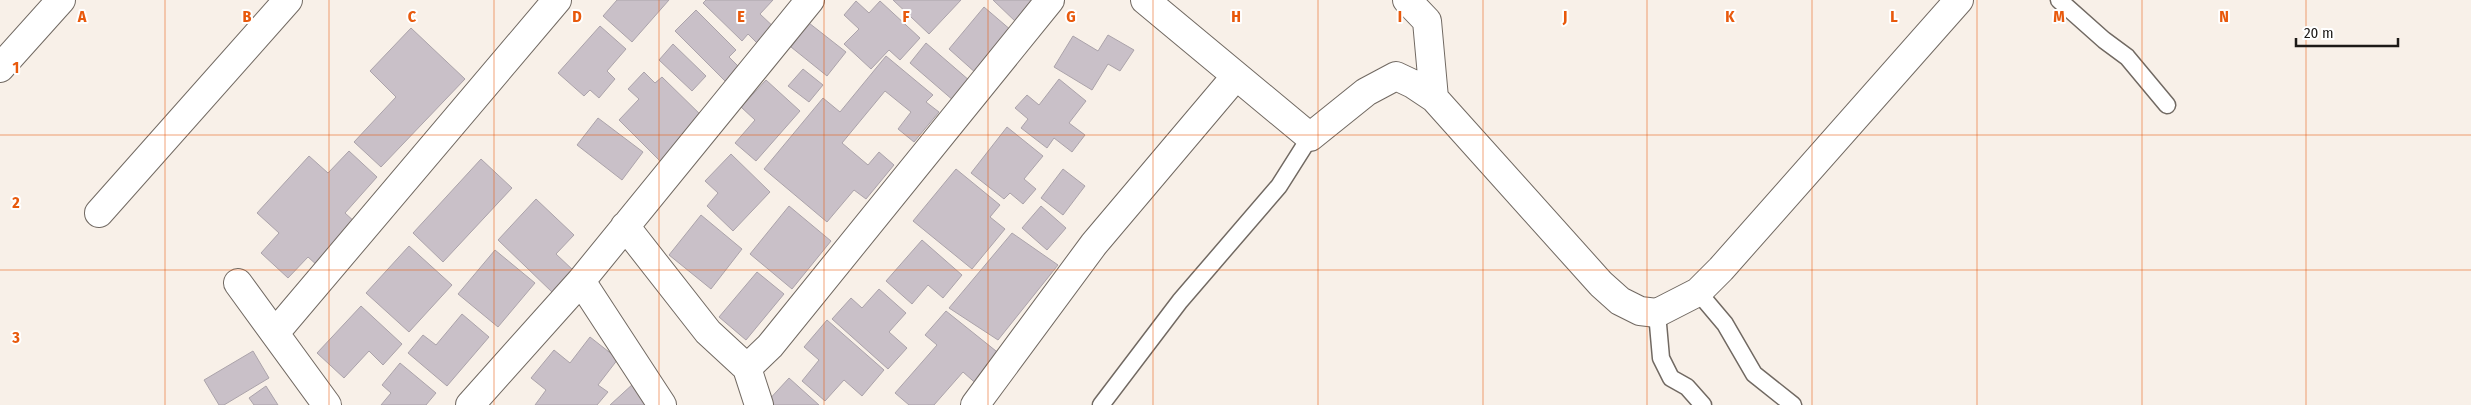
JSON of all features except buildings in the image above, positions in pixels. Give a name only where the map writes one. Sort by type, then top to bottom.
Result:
[{"type":"street","points":[[0,68],[61,0]]},
{"type":"street","points":[[99,213],[288,0]]},
{"type":"street","points":[[275,333],[558,0]]},
{"type":"street","points":[[470,405],[581,281],[810,0]]},
{"type":"street","points":[[746,368],[770,346],[1050,0]]},
{"type":"street","points":[[1145,0],[1310,137],[1366,92],[1396,76],[1413,84],[1434,98],[1601,284],[1620,302],[1640,311],[1657,312],[1698,292],[1959,0]]},
{"type":"street","points":[[1407,0],[1427,21],[1434,98]]},
{"type":"street","points":[[975,405],[1094,244],[1236,76]]},
{"type":"street","points":[[625,226],[708,332],[746,368],[759,405]]},
{"type":"street","points":[[581,281],[662,405]]},
{"type":"street","points":[[238,283],[326,405]]},
{"type":"lane","points":[[2059,0],[2104,40],[2128,57],[2167,105]]},
{"type":"lane","points":[[1101,405],[1180,301],[1278,186],[1310,137]]},
{"type":"lane","points":[[1698,292],[1725,324],[1754,374],[1793,405]]},
{"type":"lane","points":[[1657,312],[1661,358],[1672,378],[1687,387],[1703,405]]}]
